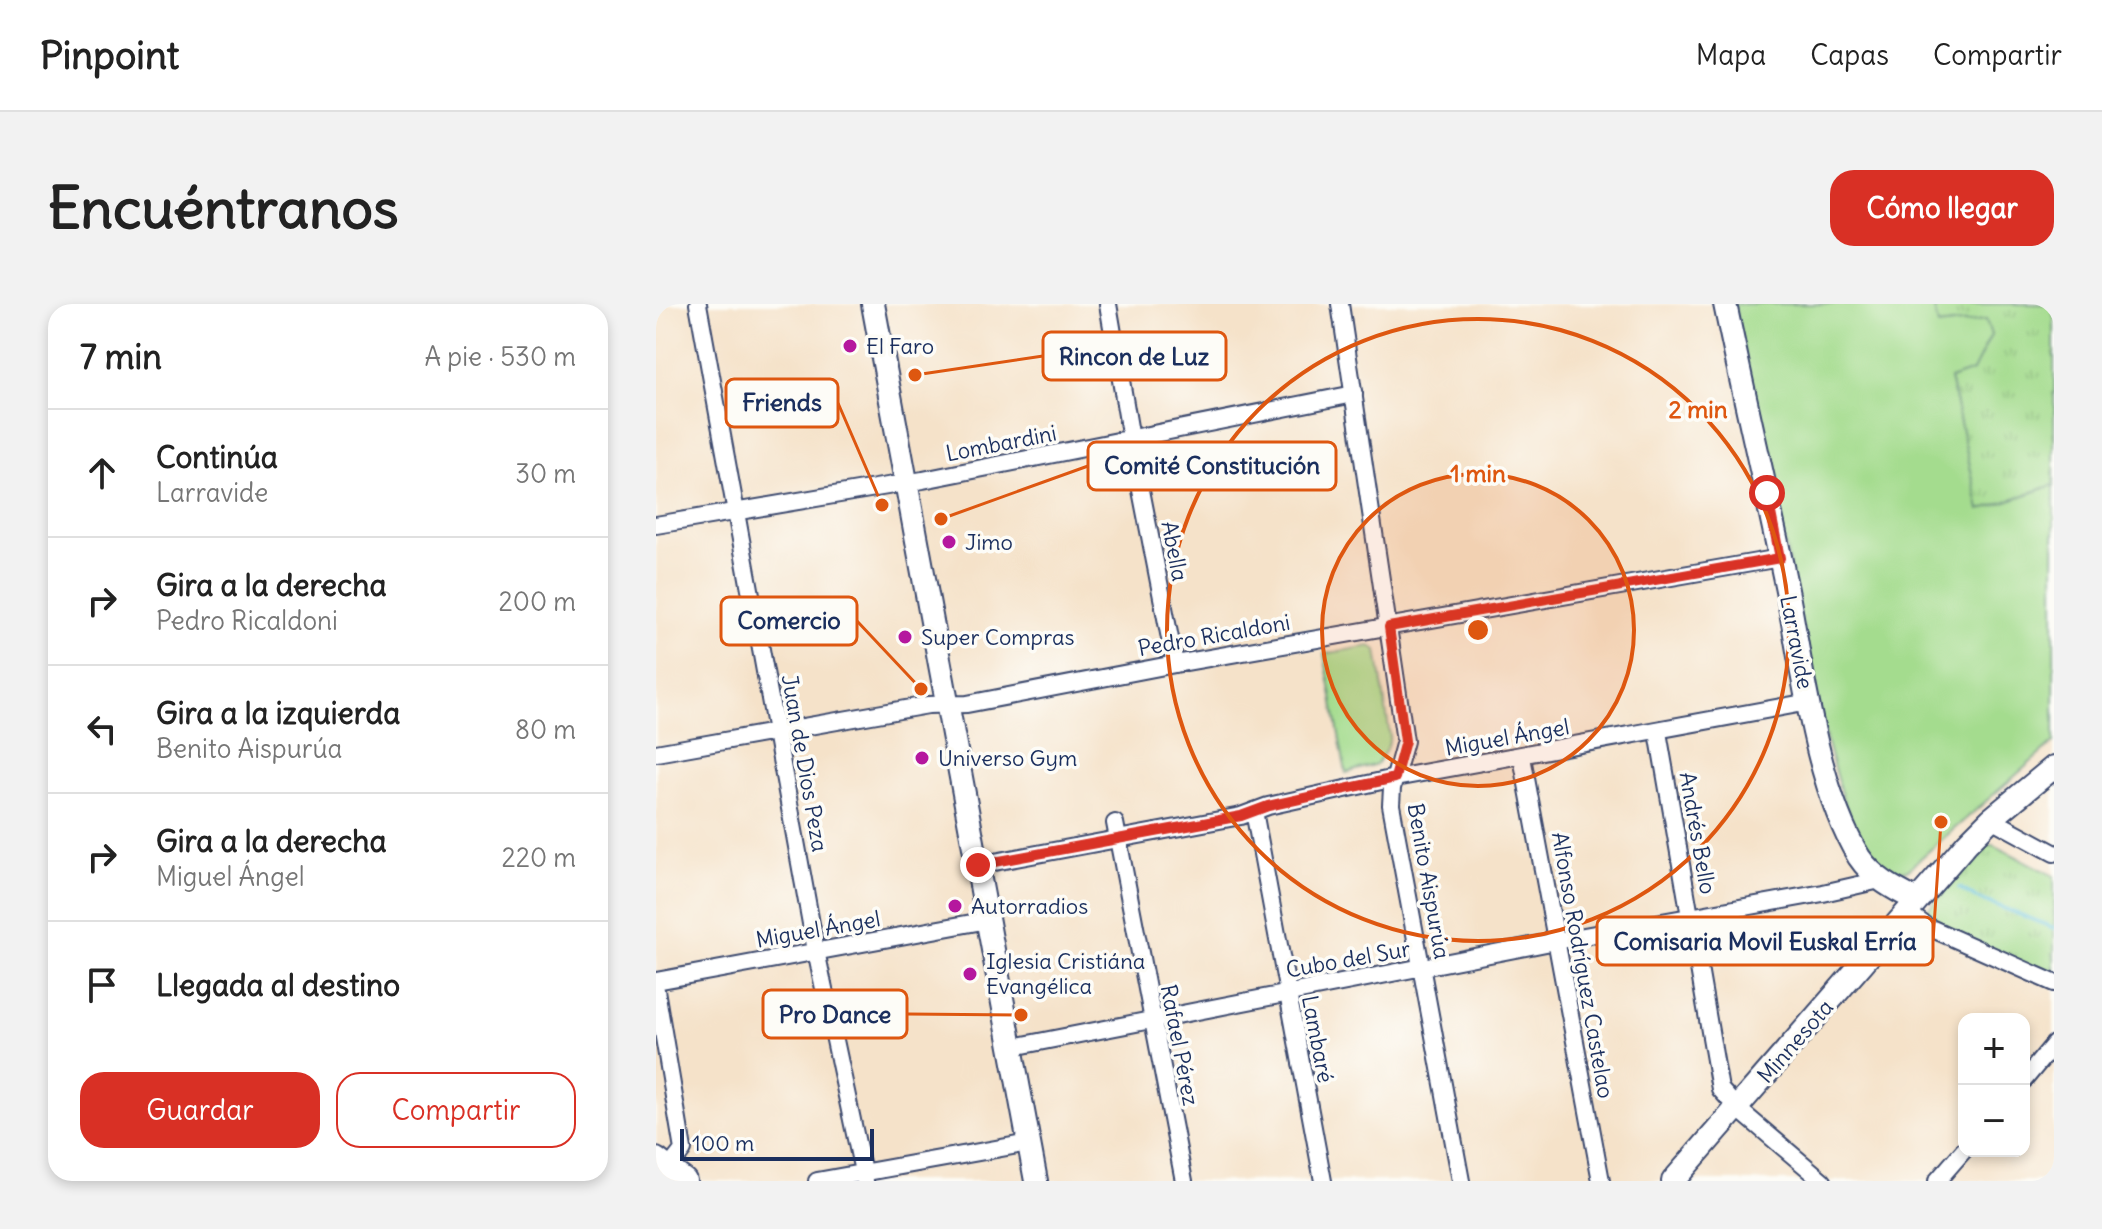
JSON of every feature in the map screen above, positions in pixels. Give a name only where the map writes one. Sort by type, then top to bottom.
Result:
[{"type":"street","name":"Juan de Dios Peza","points":[[698,304],[816,951],[864,1176]]},
{"type":"street","points":[[873,304],[1036,1181]]},
{"type":"street","name":"Abella","points":[[1108,304],[1175,664]]},
{"type":"street","name":"Benito Aispurúa","points":[[1340,304],[1405,741],[1391,805],[1461,1181]]},
{"type":"street","name":"Larravide","points":[[1725,304],[1809,702],[1837,810],[1857,853],[1880,880],[1912,906]]},
{"type":"street","name":"Lombardini","points":[[656,525],[906,482],[1354,394]]},
{"type":"street","name":"Pedro Ricaldoni","points":[[656,753],[928,705],[967,704],[1175,664],[1780,558]]},
{"type":"street","name":"Miguel Ángel","points":[[978,865],[1117,832],[1241,816],[1395,778],[1809,702]]},
{"type":"street","name":"Andrés Bello","points":[[1658,732],[1716,1073],[1722,1093],[1823,1181]]},
{"type":"street","name":"Alfonso Rodríguez Castelao","points":[[1522,757],[1600,1181]]},
{"type":"street","name":"Minnesota","points":[[1673,1181],[1991,819],[2054,767]]},
{"type":"street","name":"Lambaré","points":[[1254,811],[1323,1181]]},
{"type":"street","points":[[1991,819],[2054,853]]},
{"type":"street","name":"Rafael Pérez","points":[[1117,832],[1184,1181]]},
{"type":"street","name":"Cubo del Sur","points":[[1013,1047],[1880,880]]},
{"type":"street","points":[[1912,906],[1926,926],[2054,983]]},
{"type":"street","name":"Miguel Ángel","points":[[656,981],[988,920]]},
{"type":"street","points":[[656,990],[683,1150],[667,1173]]},
{"type":"street","points":[[2030,1073],[2054,1044]]},
{"type":"street","points":[[817,1181],[864,1176],[1029,1143]]},
{"type":"street","points":[[1937,1181],[1958,1157]]},
{"type":"green space","points":[[1734,304],[1933,304],[1938,326],[1986,320],[1991,335],[1973,371],[1950,379],[1980,510],[2054,485],[2054,742],[1907,870],[1885,872],[1867,855],[1843,800],[1827,744]]},
{"type":"green space","points":[[1933,304],[2054,304],[2054,485],[1980,511],[1950,379],[1986,320],[1938,326]]},
{"type":"green space","points":[[1370,646],[1377,650],[1390,736],[1377,764],[1346,773],[1324,654]]},
{"type":"green space","points":[[1988,845],[1994,845],[2054,876],[2054,979],[1925,917],[1958,871]]},
{"type":"waterway","points":[[1959,888],[2054,928]]},
{"type":"place","name":"El Faro","points":[[850,346]]},
{"type":"place","name":"Rincon de Luz","points":[[915,375]]},
{"type":"place","name":"Friends","points":[[882,505]]},
{"type":"place","name":"Comité Constitución","points":[[941,519]]},
{"type":"place","name":"Jimo","points":[[949,542]]},
{"type":"place","name":"Super Compras","points":[[905,637]]},
{"type":"place","name":"Comercio","points":[[921,689]]},
{"type":"place","name":"Universo Gym","points":[[922,758]]},
{"type":"place","name":"Comisaria Movil Euskal Erría","points":[[1941,822]]},
{"type":"place","name":"Autorradios","points":[[955,906]]},
{"type":"place","name":"Iglesia Cristiána Evangélica","points":[[970,974]]},
{"type":"place","name":"Pro Dance","points":[[1021,1015]]},
{"type":"route","points":[[978,865],[1241,816],[1268,806],[1395,778],[1405,741],[1389,627],[1780,558],[1767,493]]}]
